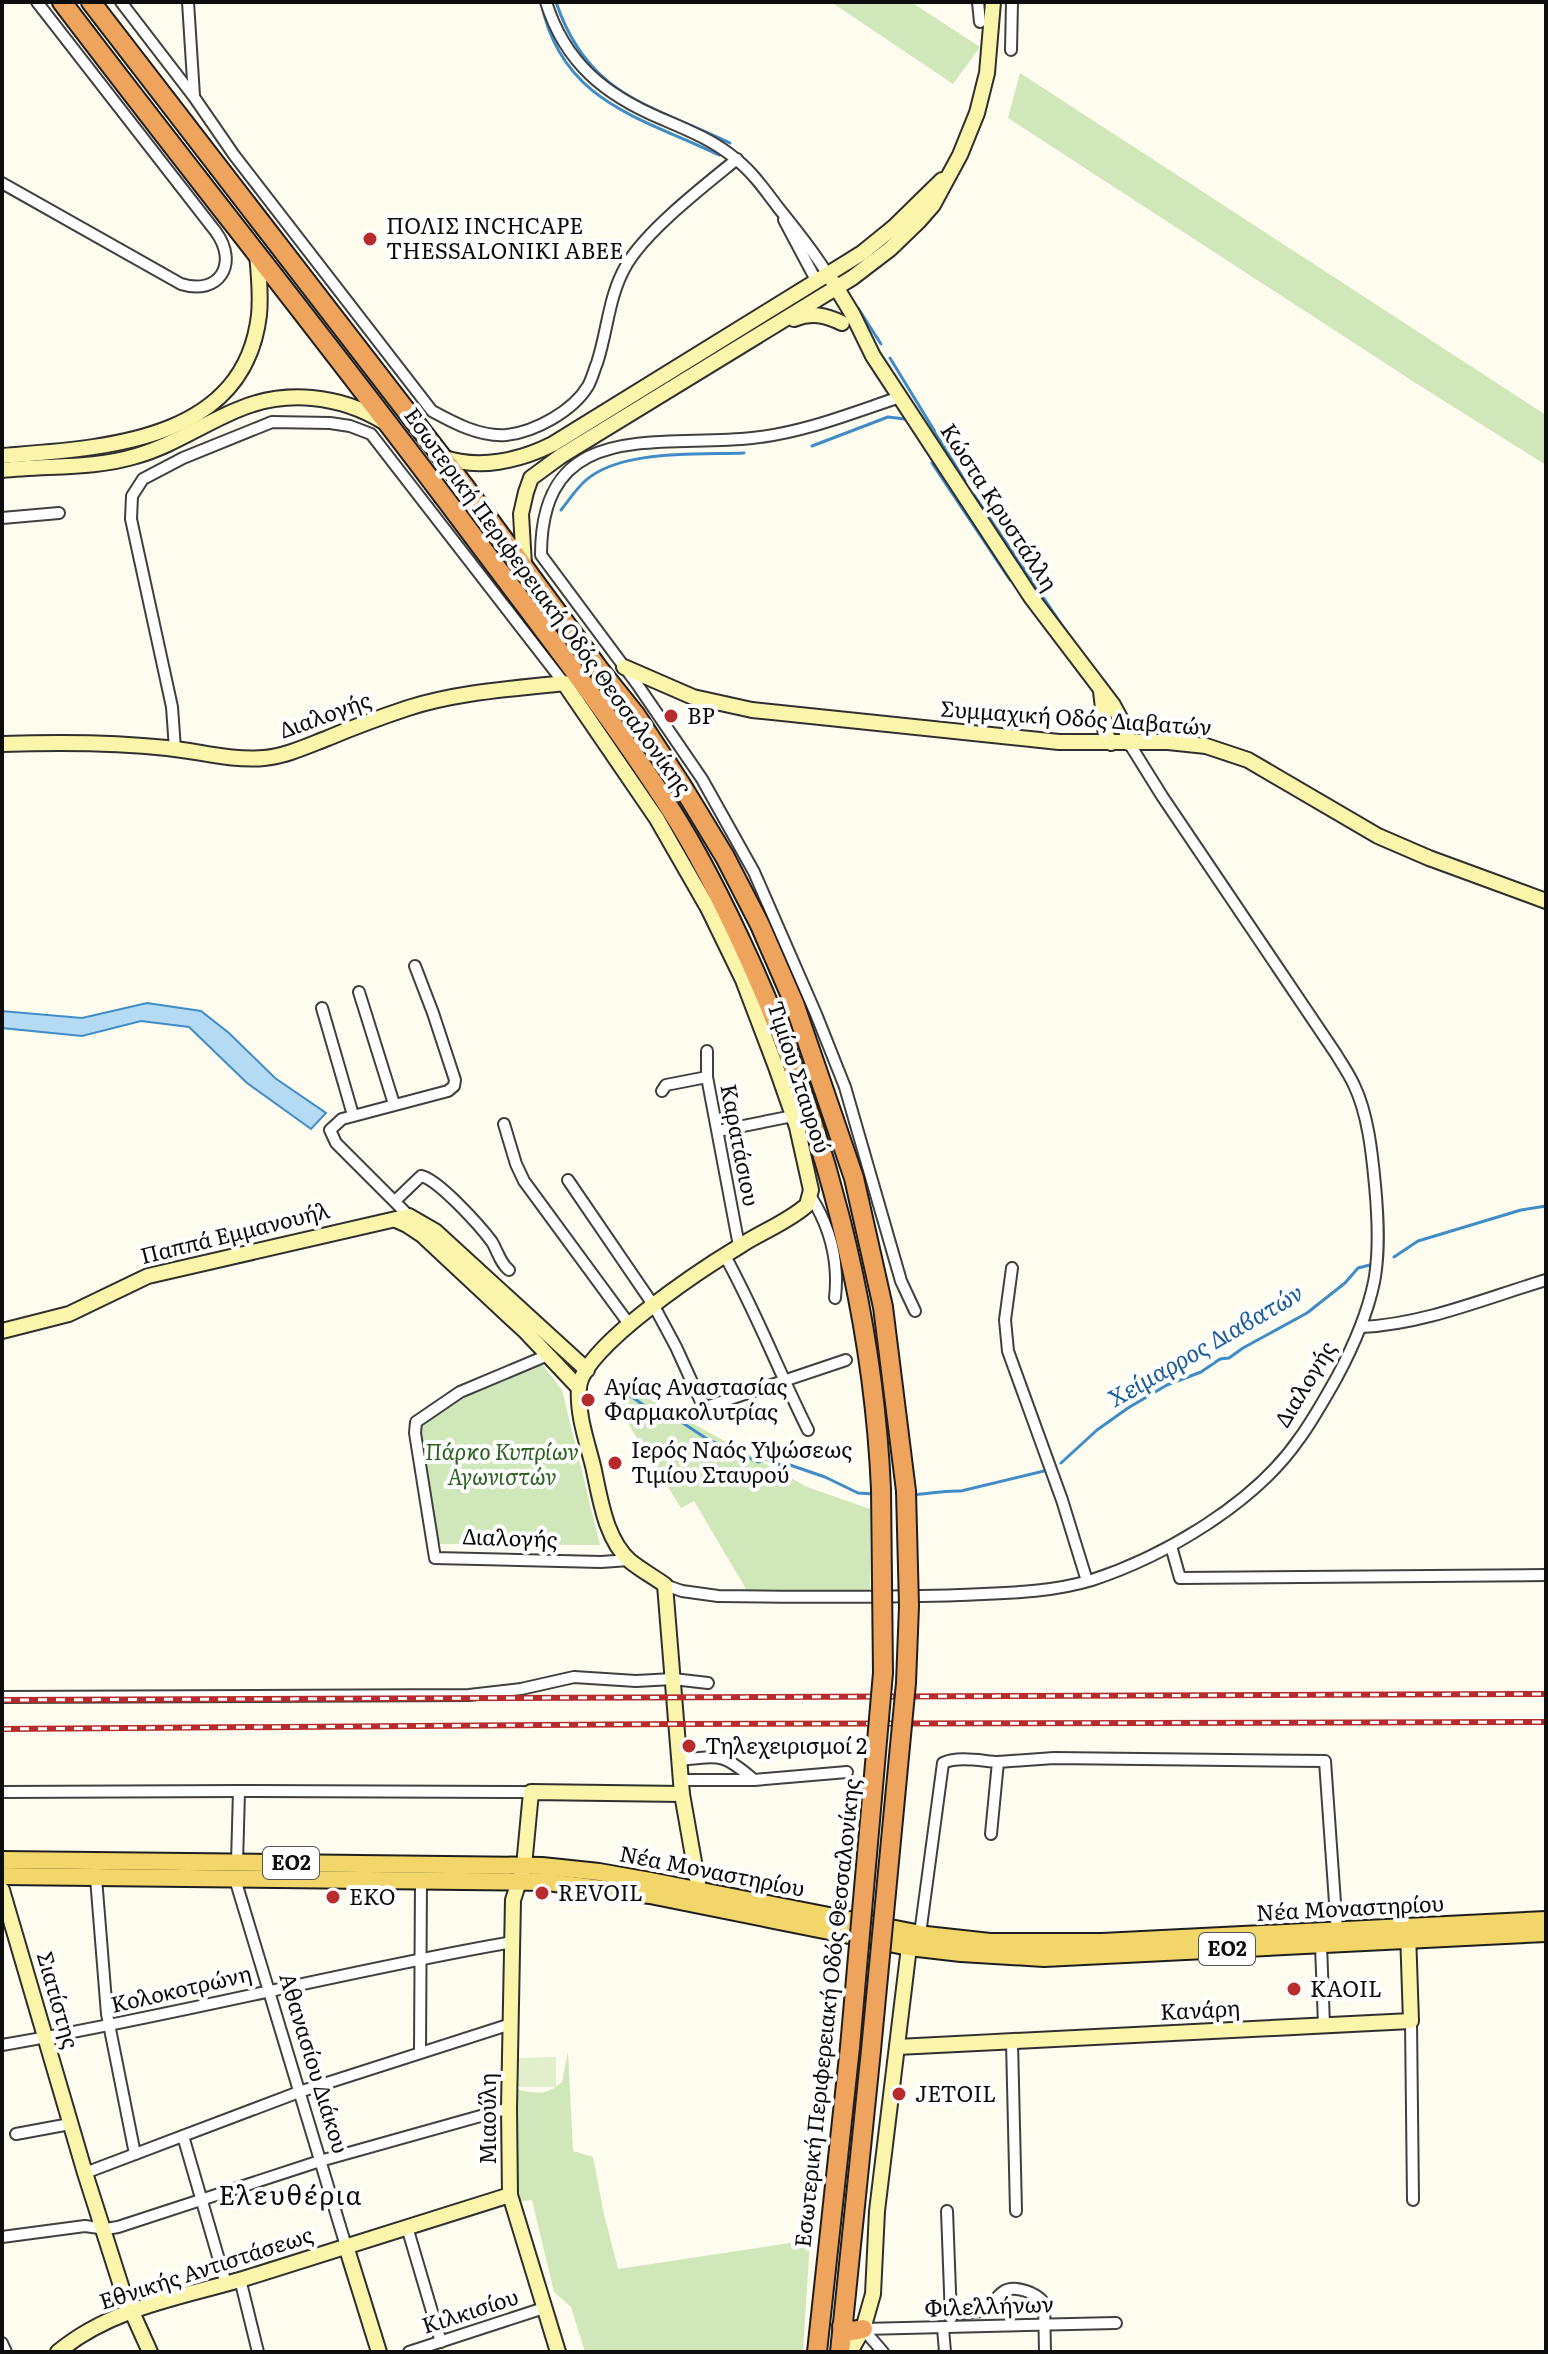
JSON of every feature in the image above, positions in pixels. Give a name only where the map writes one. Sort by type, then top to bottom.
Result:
[{"type":"highway","name":"Εσωτερική Περιφερειακή Οδός Θεσσαλονίκης","points":[[62,2],[391,426],[598,703],[670,808],[742,943],[810,1111],[843,1231],[866,1342],[881,1489],[883,1673],[850,2047],[817,2352]]},
{"type":"highway","name":"Εσωτερική Περιφερειακή Οδός Θεσσαλονίκης","points":[[91,2],[635,714],[725,857],[760,925],[794,1003],[837,1124],[854,1178],[883,1307],[906,1491],[909,1606],[906,1683],[840,2352]]},
{"type":"highway","points":[[842,2326],[852,2331],[863,2329]]},
{"type":"main road","name":"ΕΟ2","points":[[2,1860],[58,1869]]},
{"type":"main road","name":"Νέα Μοναστηρίου","points":[[58,1869],[599,1872],[699,1890],[961,1953],[1044,1958],[1321,1945],[1546,1920]]},
{"type":"main road","name":"Νέα Μοναστηρίου","points":[[58,1869],[96,1878],[236,1871],[421,1880],[522,1873],[914,1940],[1066,1943],[1337,1931],[1546,1933]]},
{"type":"main road","name":"ΕΟ2","points":[[2,1876],[58,1869]]},
{"type":"street","points":[[2,183],[181,284],[199,288],[208,285],[217,279],[226,264],[225,247],[216,232],[37,2]]},
{"type":"street","points":[[121,2],[181,79],[234,155],[432,411],[479,432],[507,435],[546,423],[573,403],[588,386],[598,360],[607,315],[626,266],[638,248],[737,159]]},
{"type":"street","points":[[188,2],[194,97]]},
{"type":"street","name":"Κώστα Κρυστάλλη","points":[[546,2],[553,25],[568,51],[591,77],[641,110],[707,138],[737,159],[776,204],[801,254],[853,315],[866,344],[1031,597],[1119,717],[1129,743]]},
{"type":"street","points":[[978,2],[980,22]]},
{"type":"street","points":[[440,457],[465,464],[483,464],[540,451],[826,285],[869,266],[904,237],[933,205],[960,155],[977,113],[990,56],[993,2]]},
{"type":"street","points":[[1011,50],[1012,2]]},
{"type":"street","points":[[181,79],[188,78],[194,72]]},
{"type":"street","points":[[2,456],[119,444],[174,428],[209,407],[242,370],[250,352],[259,317],[257,254]]},
{"type":"street","points":[[524,565],[521,514],[531,478],[561,456],[764,331],[826,285]]},
{"type":"street","name":"Κώστα Κρυστάλλη","points":[[826,285],[842,323],[866,344]]},
{"type":"street","points":[[764,331],[810,314],[842,323]]},
{"type":"street","points":[[2,470],[135,457],[238,409],[266,400],[317,396],[365,410],[391,426]]},
{"type":"street","points":[[900,397],[794,431],[753,438],[623,444],[595,452],[576,463],[552,494],[543,515],[541,555],[702,779],[760,886],[845,1087],[901,1281],[915,1311]]},
{"type":"street","points":[[175,749],[172,707],[131,519],[132,496],[143,479],[183,458],[272,422],[330,423],[371,434],[564,683]]},
{"type":"street","points":[[2,518],[59,513]]},
{"type":"street","name":"Συμμαχική Οδός Διαβατών","points":[[624,667],[693,697],[752,710],[1059,742],[1196,744],[1232,753],[1378,836],[1546,901]]},
{"type":"street","name":"Διαλογής","points":[[2,744],[83,743],[175,749],[244,758],[272,757],[432,701],[564,683]]},
{"type":"street","name":"Τιμίου Σταυρού","points":[[564,683],[657,819],[708,908],[743,980],[793,1116],[811,1197]]},
{"type":"street","points":[[1101,691],[1106,735],[1111,743]]},
{"type":"street","name":"Διαλογής","points":[[665,1585],[682,1591],[718,1596],[939,1596],[1031,1592],[1087,1581],[1139,1562],[1171,1546],[1238,1501],[1258,1485],[1299,1440],[1328,1394],[1362,1327],[1374,1280],[1377,1228],[1374,1172],[1356,1088],[1129,743]]},
{"type":"street","points":[[415,966],[455,1080],[454,1086],[448,1091],[353,1115],[335,1124],[330,1130],[331,1136],[409,1216],[435,1231],[587,1370]]},
{"type":"street","points":[[359,992],[394,1104]]},
{"type":"street","points":[[322,1008],[353,1115]]},
{"type":"street","name":"Καρατάσιου","points":[[707,1051],[707,1077],[739,1246]]},
{"type":"street","points":[[662,1091],[666,1085],[707,1077]]},
{"type":"street","points":[[718,1131],[793,1116]]},
{"type":"street","points":[[504,1124],[524,1181],[629,1324]]},
{"type":"street","points":[[396,1200],[421,1176],[429,1178],[457,1202],[490,1239],[509,1270]]},
{"type":"street","points":[[568,1180],[654,1306],[706,1407],[846,1360]]},
{"type":"street","points":[[699,1890],[681,1787],[665,1585],[629,1560],[614,1538],[603,1510],[578,1387],[604,1347],[629,1324],[739,1246],[802,1209],[811,1197],[823,1218],[836,1262],[835,1298]]},
{"type":"street","name":"Παππά Εμμανουήλ","points":[[2,1331],[69,1314],[148,1276],[409,1216]]},
{"type":"street","points":[[392,1219],[422,1235],[578,1387]]},
{"type":"street","points":[[725,1256],[752,1307],[808,1430]]},
{"type":"street","points":[[1012,1268],[1005,1320],[1008,1351],[1062,1500],[1087,1581]]},
{"type":"street","points":[[1362,1327],[1413,1321],[1546,1280]]},
{"type":"street","name":"Διαλογής","points":[[548,1355],[460,1392],[416,1422],[415,1433],[435,1558],[629,1560]]},
{"type":"street","points":[[1171,1546],[1180,1578],[1546,1575]]},
{"type":"street","points":[[2,1697],[469,1695],[507,1692],[574,1677],[636,1681],[673,1679],[708,1683]]},
{"type":"street","points":[[679,1760],[713,1756],[724,1758],[733,1761],[754,1780]]},
{"type":"street","points":[[850,2352],[863,2329],[873,2294],[877,2211],[897,2047],[943,1763],[964,1759],[998,1762],[1054,1758],[1325,1761],[1337,1931]]},
{"type":"street","points":[[991,1834],[998,1762]]},
{"type":"street","points":[[2,1792],[531,1792],[681,1787],[847,1772]]},
{"type":"street","name":"Αθανασίου Διάκου","points":[[239,1791],[236,1871],[299,2092],[379,2352]]},
{"type":"street","name":"Μιαούλη","points":[[531,1792],[522,1873],[513,1897],[510,2195],[558,2352]]},
{"type":"street","points":[[96,1878],[110,2026],[135,2154]]},
{"type":"street","points":[[420,2052],[421,1880]]},
{"type":"street","name":"Σιατίστης","points":[[2,1890],[85,2173],[130,2310],[150,2352]]},
{"type":"street","points":[[1408,1934],[1413,2200]]},
{"type":"street","name":"Κολοκοτρώνη","points":[[2,2045],[110,2026],[269,1990],[512,1942]]},
{"type":"street","points":[[1321,1945],[1324,2025]]},
{"type":"street","name":"Κανάρη","points":[[897,2047],[1411,2021]]},
{"type":"street","points":[[85,2173],[299,2092],[511,2024]]},
{"type":"street","points":[[1012,2042],[1016,2211]]},
{"type":"street","points":[[2,2237],[85,2226],[103,2229],[118,2227],[320,2161],[509,2108]]},
{"type":"street","points":[[16,2134],[70,2124]]},
{"type":"street","points":[[183,2136],[201,2200],[233,2282],[255,2351]]},
{"type":"street","name":"Εθνικής Αντιστάσεως","points":[[58,2352],[92,2328],[130,2310],[233,2282],[510,2195]]},
{"type":"street","points":[[945,2352],[951,2314],[947,2211]]},
{"type":"street","points":[[407,2227],[441,2342]]},
{"type":"street","points":[[951,2314],[984,2310],[1002,2292],[1011,2289],[1035,2294],[1044,2303],[1045,2352]]},
{"type":"street","name":"Κιλκισίου","points":[[409,2352],[544,2308]]},
{"type":"street","name":"Φιλελλήνων","points":[[863,2329],[1116,2323]]},
{"type":"street","points":[[863,2329],[883,2352]]},
{"type":"street","points":[[2,2343],[6,2352]]},
{"type":"green space","points":[[831,2],[911,2],[980,47],[953,84]]},
{"type":"green space","points":[[1020,73],[1546,415],[1546,465],[1008,118]]},
{"type":"green space","name":"Πάρκο Κυπρίων Αγωνιστών","points":[[542,1364],[562,1390],[600,1545],[439,1544],[419,1423],[475,1389]]},
{"type":"green space","points":[[620,1383],[807,1487],[870,1509],[870,1596],[752,1599],[694,1501],[681,1508],[614,1401]]},
{"type":"green space","points":[[568,2052],[573,2151],[593,2157],[618,2269],[810,2240],[803,2352],[585,2352],[571,2307],[554,2292],[532,2200],[514,2202],[514,2089],[540,2093],[556,2087],[562,2082]]},
{"type":"green space","points":[[556,2057],[556,2087],[518,2087],[517,2058]]},
{"type":"water","points":[[147,1003],[201,1011],[229,1033],[275,1078],[326,1113],[311,1129],[247,1083],[189,1027],[141,1021],[82,1036],[2,1028],[2,1011],[82,1018]]},
{"type":"waterway","points":[[541,2],[551,36],[566,63],[585,84],[633,116],[719,155]]},
{"type":"waterway","points":[[556,2],[569,34],[585,59],[604,78],[648,106],[730,143]]},
{"type":"waterway","points":[[858,308],[881,344]]},
{"type":"waterway","points":[[890,358],[965,481]]},
{"type":"waterway","points":[[812,446],[888,417],[905,419]]},
{"type":"waterway","points":[[561,510],[585,481],[618,463],[683,454],[744,453]]},
{"type":"waterway","points":[[932,463],[1010,580]]},
{"type":"waterway","points":[[974,495],[1072,640]]},
{"type":"waterway","name":"Χείμαρρος Διαβατών","points":[[1394,1257],[1418,1241],[1521,1210],[1546,1206]]},
{"type":"waterway","name":"Χείμαρρος Διαβατών","points":[[1061,1463],[1097,1430],[1128,1408],[1167,1385],[1201,1372],[1220,1359],[1229,1358],[1307,1313],[1345,1283],[1358,1268],[1370,1265]]},
{"type":"waterway","name":"Χείμαρρος Διαβατών","points":[[614,1389],[632,1397],[659,1416],[671,1415],[707,1439],[758,1462],[766,1459],[783,1466],[787,1464],[858,1493],[875,1494]]},
{"type":"waterway","name":"Χείμαρρος Διαβατών","points":[[911,1495],[961,1491],[1044,1471]]},
{"type":"railway","points":[[2,1700],[1546,1694]]},
{"type":"railway","points":[[2,1729],[1546,1722]]},
{"type":"place","name":"ΠΟΛΙΣ INCHCAPE THESSALONIKI ΑΒΕΕ","points":[[370,239]]},
{"type":"place","name":"BP","points":[[671,716]]},
{"type":"place","name":"Αγίας Αναστασίας Φαρμακολυτρίας","points":[[588,1400]]},
{"type":"place","name":"Ιερός Ναός Υψώσεως Τιμίου Σταυρού","points":[[615,1463]]},
{"type":"place","name":"Τηλεχειρισμοί 2","points":[[689,1746]]},
{"type":"place","name":"REVOIL","points":[[542,1893]]},
{"type":"place","name":"EKO","points":[[333,1897]]},
{"type":"place","name":"KAOIL","points":[[1294,1989]]},
{"type":"place","name":"JETOIL","points":[[899,2094]]},
{"type":"district","name":"Ελευθέρια","points":[[291,2196]]}]
